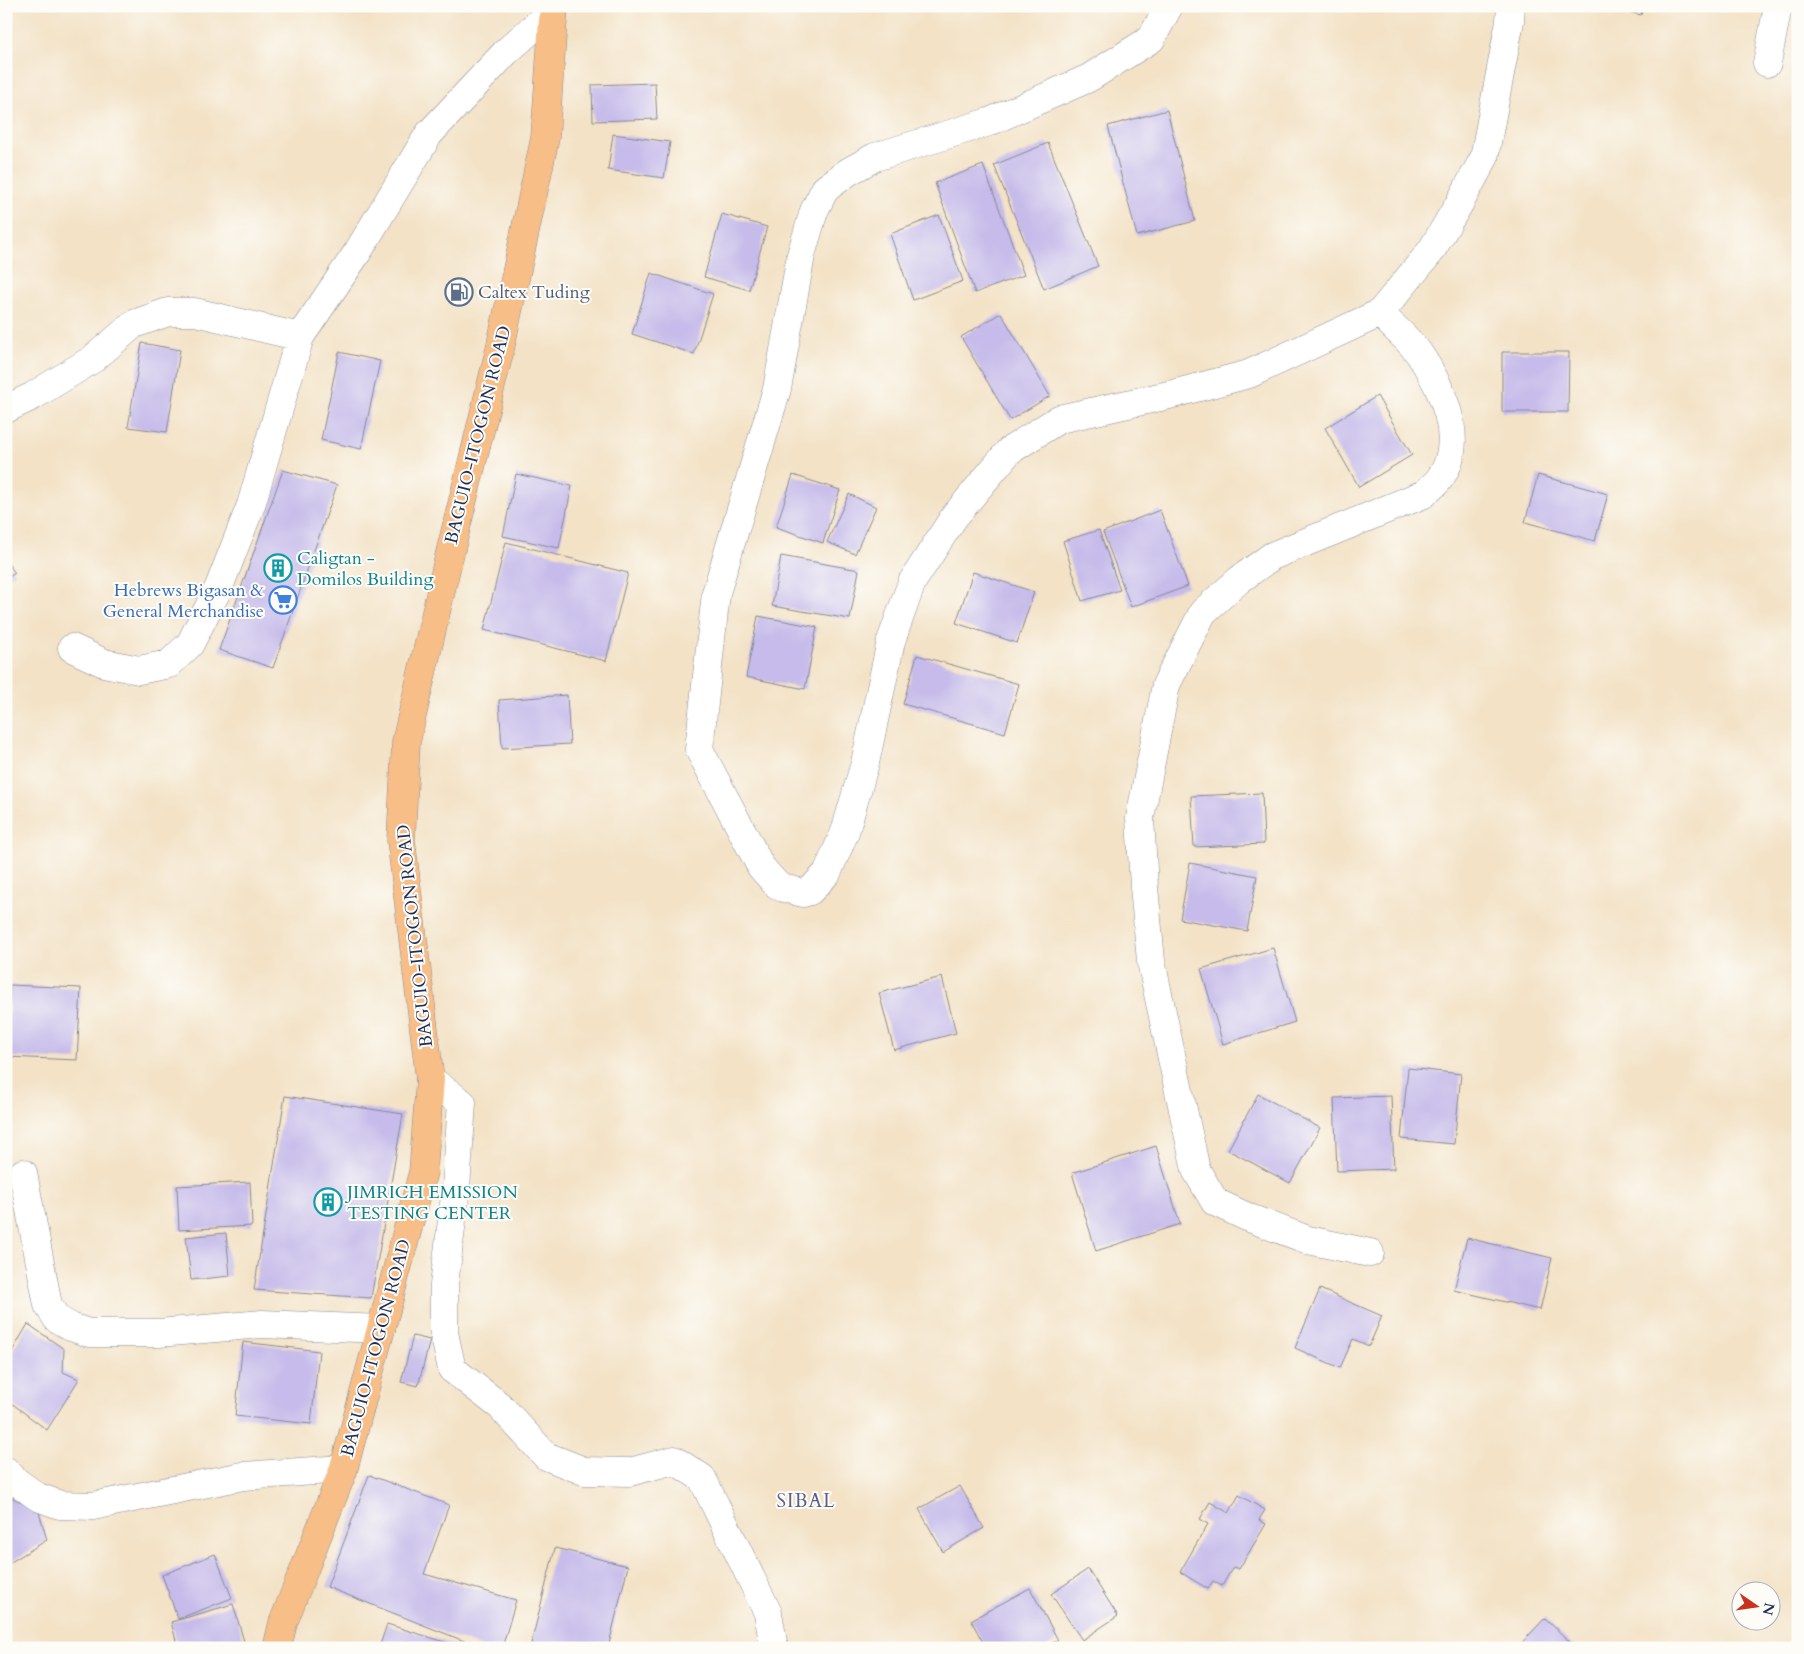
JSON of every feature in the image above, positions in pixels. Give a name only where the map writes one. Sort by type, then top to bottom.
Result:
[{"type":"main road","name":"BAGUIO-ITOGON ROAD","points":[[277,1648],[283,1623],[343,1469],[423,1172],[430,1079],[401,840],[406,742],[500,349],[545,138],[553,8]]},
{"type":"street","points":[[1169,6],[1151,39],[1089,78],[989,122],[875,157],[848,172],[825,189],[814,211],[801,255],[777,388],[716,592],[699,749],[761,867],[776,884],[788,890],[803,894],[810,891],[827,873],[845,832],[865,763],[891,641],[912,582],[954,517],[1009,452],[1059,419],[1169,395],[1249,374],[1380,314],[1431,250],[1484,158],[1510,21],[1511,6]]},
{"type":"street","points":[[1767,63],[1778,6]]},
{"type":"street","points":[[72,648],[104,663],[139,670],[169,664],[190,644],[219,586],[250,505],[300,336],[356,253],[429,134],[506,52],[553,8]]},
{"type":"street","points":[[6,409],[33,396],[93,359],[134,324],[168,312],[196,312],[300,336]]},
{"type":"street","points":[[1370,1253],[1308,1240],[1247,1217],[1215,1202],[1196,1170],[1151,961],[1140,818],[1166,685],[1203,612],[1239,580],[1272,556],[1424,494],[1440,478],[1449,460],[1452,436],[1446,402],[1420,354],[1380,314]]},
{"type":"street","points":[[430,1079],[462,1103],[456,1188],[444,1285],[444,1333],[452,1369],[500,1406],[546,1456],[584,1471],[630,1472],[674,1460],[702,1478],[768,1613],[774,1648]]},
{"type":"street","points":[[23,1173],[48,1305],[57,1318],[70,1327],[90,1333],[159,1333],[262,1324],[381,1329]]},
{"type":"street","points":[[6,1472],[38,1497],[60,1505],[93,1506],[243,1476],[343,1469]]},
{"type":"building","points":[[1605,6],[1643,6],[1641,15]]},
{"type":"building","points":[[655,83],[657,119],[593,121],[592,85]]},
{"type":"building","points":[[1167,110],[1195,221],[1137,236],[1108,126]]},
{"type":"building","points":[[613,134],[670,142],[664,178],[608,170]]},
{"type":"building","points":[[1048,143],[1098,266],[1044,289],[994,165]]},
{"type":"building","points":[[983,165],[1024,275],[975,293],[935,183]]},
{"type":"building","points":[[722,214],[767,227],[749,290],[704,277]]},
{"type":"building","points":[[939,215],[963,281],[913,300],[890,234]]},
{"type":"building","points":[[651,273],[713,294],[694,354],[632,334]]},
{"type":"building","points":[[1001,313],[1050,396],[1010,420],[961,337]]},
{"type":"building","points":[[142,343],[180,350],[167,432],[128,427]]},
{"type":"building","points":[[339,352],[380,361],[361,449],[321,440]]},
{"type":"building","points":[[1502,352],[1569,352],[1568,412],[1502,412]]},
{"type":"building","points":[[1377,396],[1412,455],[1359,487],[1325,428]]},
{"type":"building","name":"Caligtan - Domilos Building","points":[[283,470],[337,485],[273,668],[219,650]]},
{"type":"building","points":[[516,474],[572,486],[559,548],[503,536]]},
{"type":"building","points":[[793,475],[840,490],[823,543],[776,527]]},
{"type":"building","points":[[1538,475],[1608,494],[1595,541],[1525,522]]},
{"type":"building","points":[[849,494],[876,507],[855,554],[827,542]]},
{"type":"building","points":[[1160,510],[1188,586],[1131,607],[1103,532]]},
{"type":"building","points":[[1099,530],[1120,590],[1082,601],[1063,541]]},
{"type":"building","points":[[506,542],[628,573],[606,661],[484,630]]},
{"type":"building","points":[[781,556],[859,570],[850,619],[772,606]]},
{"type":"building","points":[[6,561],[15,573],[6,579]]},
{"type":"building","points":[[973,572],[1034,592],[1017,643],[956,623]]},
{"type":"building","points":[[758,616],[817,627],[805,689],[746,677]]},
{"type":"building","points":[[917,655],[1019,684],[1005,733],[903,704]]},
{"type":"building","points":[[567,695],[570,744],[502,748],[499,700]]},
{"type":"building","points":[[1262,793],[1264,844],[1194,847],[1191,796]]},
{"type":"building","points":[[1190,863],[1257,876],[1247,931],[1180,919]]},
{"type":"building","points":[[1273,948],[1295,1022],[1223,1044],[1201,969]]},
{"type":"building","points":[[942,977],[956,1033],[894,1050],[879,993]]},
{"type":"building","points":[[10,985],[81,988],[77,1060],[6,1057]]},
{"type":"building","points":[[1408,1068],[1461,1074],[1454,1144],[1401,1139]]},
{"type":"building","points":[[1258,1094],[1320,1128],[1290,1183],[1228,1150]]},
{"type":"building","name":"JIMRICH EMISSION TESTING CENTER","points":[[285,1096],[403,1114],[371,1298],[254,1290]]},
{"type":"building","points":[[1391,1096],[1394,1169],[1337,1171],[1334,1098]]},
{"type":"building","points":[[1156,1146],[1180,1224],[1096,1251],[1072,1173]]},
{"type":"building","points":[[250,1182],[252,1226],[179,1230],[177,1186]]},
{"type":"building","points":[[226,1233],[230,1276],[191,1280],[186,1237]]},
{"type":"building","points":[[1467,1238],[1552,1258],[1540,1310],[1454,1290]]},
{"type":"building","points":[[1320,1289],[1382,1316],[1369,1346],[1353,1339],[1340,1368],[1295,1348]]},
{"type":"building","points":[[28,1324],[64,1349],[63,1372],[79,1379],[47,1430],[6,1399],[6,1352],[10,1355]]},
{"type":"building","points":[[413,1336],[430,1340],[418,1386],[401,1382]]},
{"type":"building","points":[[243,1342],[319,1351],[311,1424],[235,1416]]},
{"type":"building","points":[[369,1475],[449,1505],[424,1574],[516,1600],[502,1648],[482,1648],[327,1587]]},
{"type":"building","points":[[960,1486],[984,1528],[943,1552],[919,1509]]},
{"type":"building","points":[[6,1494],[39,1512],[47,1540],[6,1565]]},
{"type":"building","points":[[1239,1495],[1265,1510],[1259,1520],[1266,1524],[1239,1569],[1233,1567],[1222,1586],[1213,1581],[1208,1589],[1180,1572],[1208,1524],[1200,1519],[1210,1502],[1229,1513]]},
{"type":"building","points":[[555,1548],[628,1566],[608,1648],[530,1648]]},
{"type":"building","points":[[215,1554],[232,1598],[178,1619],[162,1575]]},
{"type":"building","points":[[1088,1569],[1118,1616],[1082,1640],[1051,1594]]},
{"type":"building","points":[[1030,1588],[1058,1640],[1044,1648],[986,1648],[971,1620]]},
{"type":"building","points":[[233,1604],[246,1648],[178,1648],[171,1622]]},
{"type":"building","points":[[1545,1618],[1576,1648],[1517,1648]]},
{"type":"building","points":[[387,1624],[461,1647],[461,1648],[379,1648]]},
{"type":"place","name":"Caltex Tuding","points":[[459,292]]},
{"type":"place","name":"Caligtan - Domilos Building","points":[[278,568]]},
{"type":"place","name":"Hebrews Bigasan & General Merchandise","points":[[283,600]]},
{"type":"place","name":"JIMRICH EMISSION TESTING CENTER","points":[[328,1202]]},
{"type":"district","name":"SIBAL","points":[[806,1501]]}]
